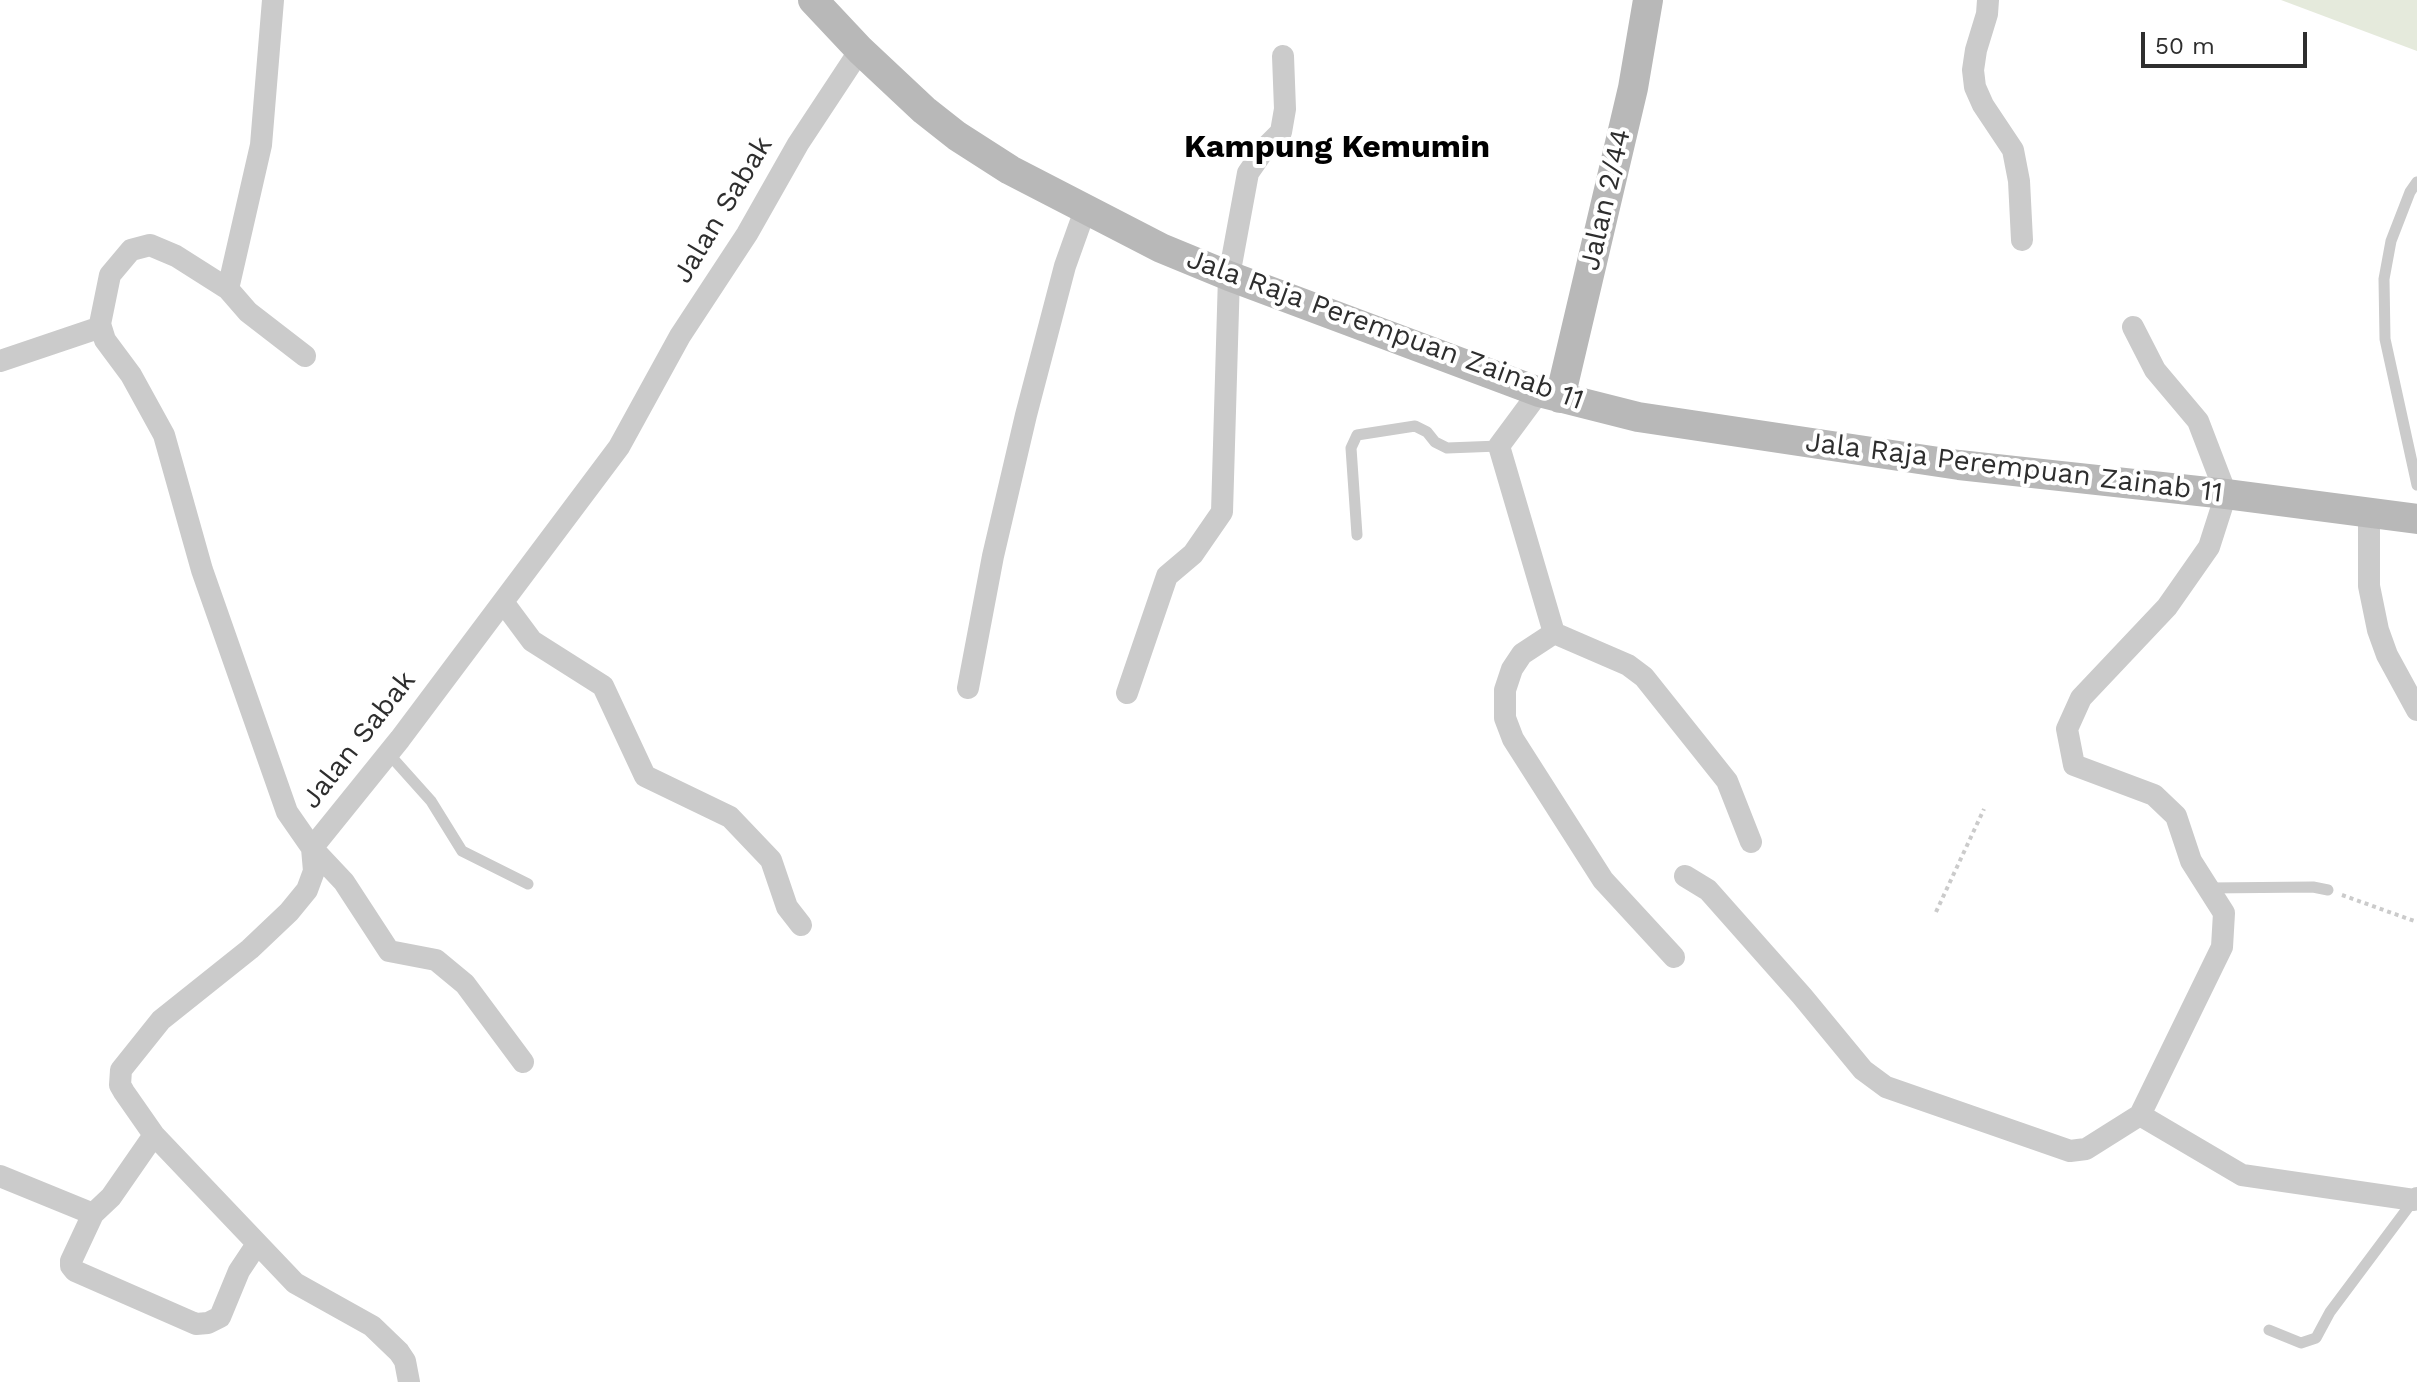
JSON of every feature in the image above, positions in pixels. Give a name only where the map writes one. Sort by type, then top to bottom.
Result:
[{"type":"main road","name":"Jala Raja Perempuan Zainab 11","points":[[813,0],[860,50],[924,110],[957,136],[1010,170],[1161,248],[1549,395],[1653,419],[1959,465],[2226,494],[2417,519]]},
{"type":"main road","name":"Jalan 2/44","points":[[1549,395],[1633,88],[1648,0]]},
{"type":"street","points":[[228,289],[261,145],[273,0]]},
{"type":"street","points":[[1988,0],[1973,70],[1975,87],[1983,105],[2013,150],[2019,181],[2022,240]]},
{"type":"street","name":"Jalan Sabak","points":[[409,1382],[403,1356],[372,1326],[295,1283],[154,1135],[120,1085],[121,1070],[161,1020],[250,949],[307,890],[314,871],[312,848],[388,753],[619,447],[680,336],[747,234],[798,144],[860,50]]},
{"type":"street","points":[[1127,693],[1167,576],[1193,554],[1222,512],[1229,276],[1248,173],[1281,132],[1285,109],[1283,56]]},
{"type":"street","points":[[968,688],[993,556],[1026,415],[1065,266],[1085,210]]},
{"type":"street","points":[[305,356],[248,312],[228,289],[176,256],[150,245],[131,250],[110,275],[101,327],[105,340],[131,375],[164,435],[202,570],[287,812],[312,848],[344,882],[389,951],[436,960],[465,984],[523,1062]]},
{"type":"street","points":[[0,361],[101,327]]},
{"type":"street","points":[[1685,876],[1708,890],[1863,1070],[1886,1087],[2070,1151],[2086,1149],[2140,1115],[2222,947],[2224,913],[2191,861],[2176,816],[2154,795],[2074,765],[2067,729],[2081,698],[2167,607],[2209,547],[2226,494],[2198,421],[2155,370],[2133,327]]},
{"type":"street","points":[[1549,395],[1499,446],[1554,633]]},
{"type":"street","points":[[2369,512],[2369,586],[2378,630],[2387,655],[2417,710]]},
{"type":"street","points":[[503,602],[532,641],[603,686],[645,776],[730,817],[771,860],[787,907],[801,925]]},
{"type":"street","points":[[1554,633],[1628,665],[1644,677],[1727,781],[1751,842]]},
{"type":"street","points":[[1554,633],[1522,654],[1512,669],[1505,690],[1505,718],[1513,739],[1603,880],[1674,957]]},
{"type":"street","points":[[2140,1115],[2242,1175],[2415,1199]]},
{"type":"street","points":[[154,1135],[111,1197],[93,1214],[71,1261],[75,1271],[196,1324],[208,1323],[220,1317],[239,1271],[257,1244]]},
{"type":"street","points":[[0,1176],[93,1214]]},
{"type":"lane","points":[[2417,182],[2391,241],[2384,279],[2385,339],[2417,485]]},
{"type":"lane","points":[[1357,535],[1351,443],[1357,435],[1415,426],[1447,448],[1499,446]]},
{"type":"lane","points":[[388,753],[431,801],[462,851],[528,884]]},
{"type":"lane","points":[[2209,888],[2313,887],[2328,890]]},
{"type":"lane","points":[[2269,1330],[2301,1343],[2316,1338],[2330,1312],[2415,1199]]},
{"type":"path","points":[[1936,912],[1984,809]]},
{"type":"path","points":[[2328,890],[2417,922]]},
{"type":"shaded area","points":[[2281,0],[2417,0],[2417,51]]},
{"type":"district","name":"Kampung Kemumin","points":[[1337,148]]}]
